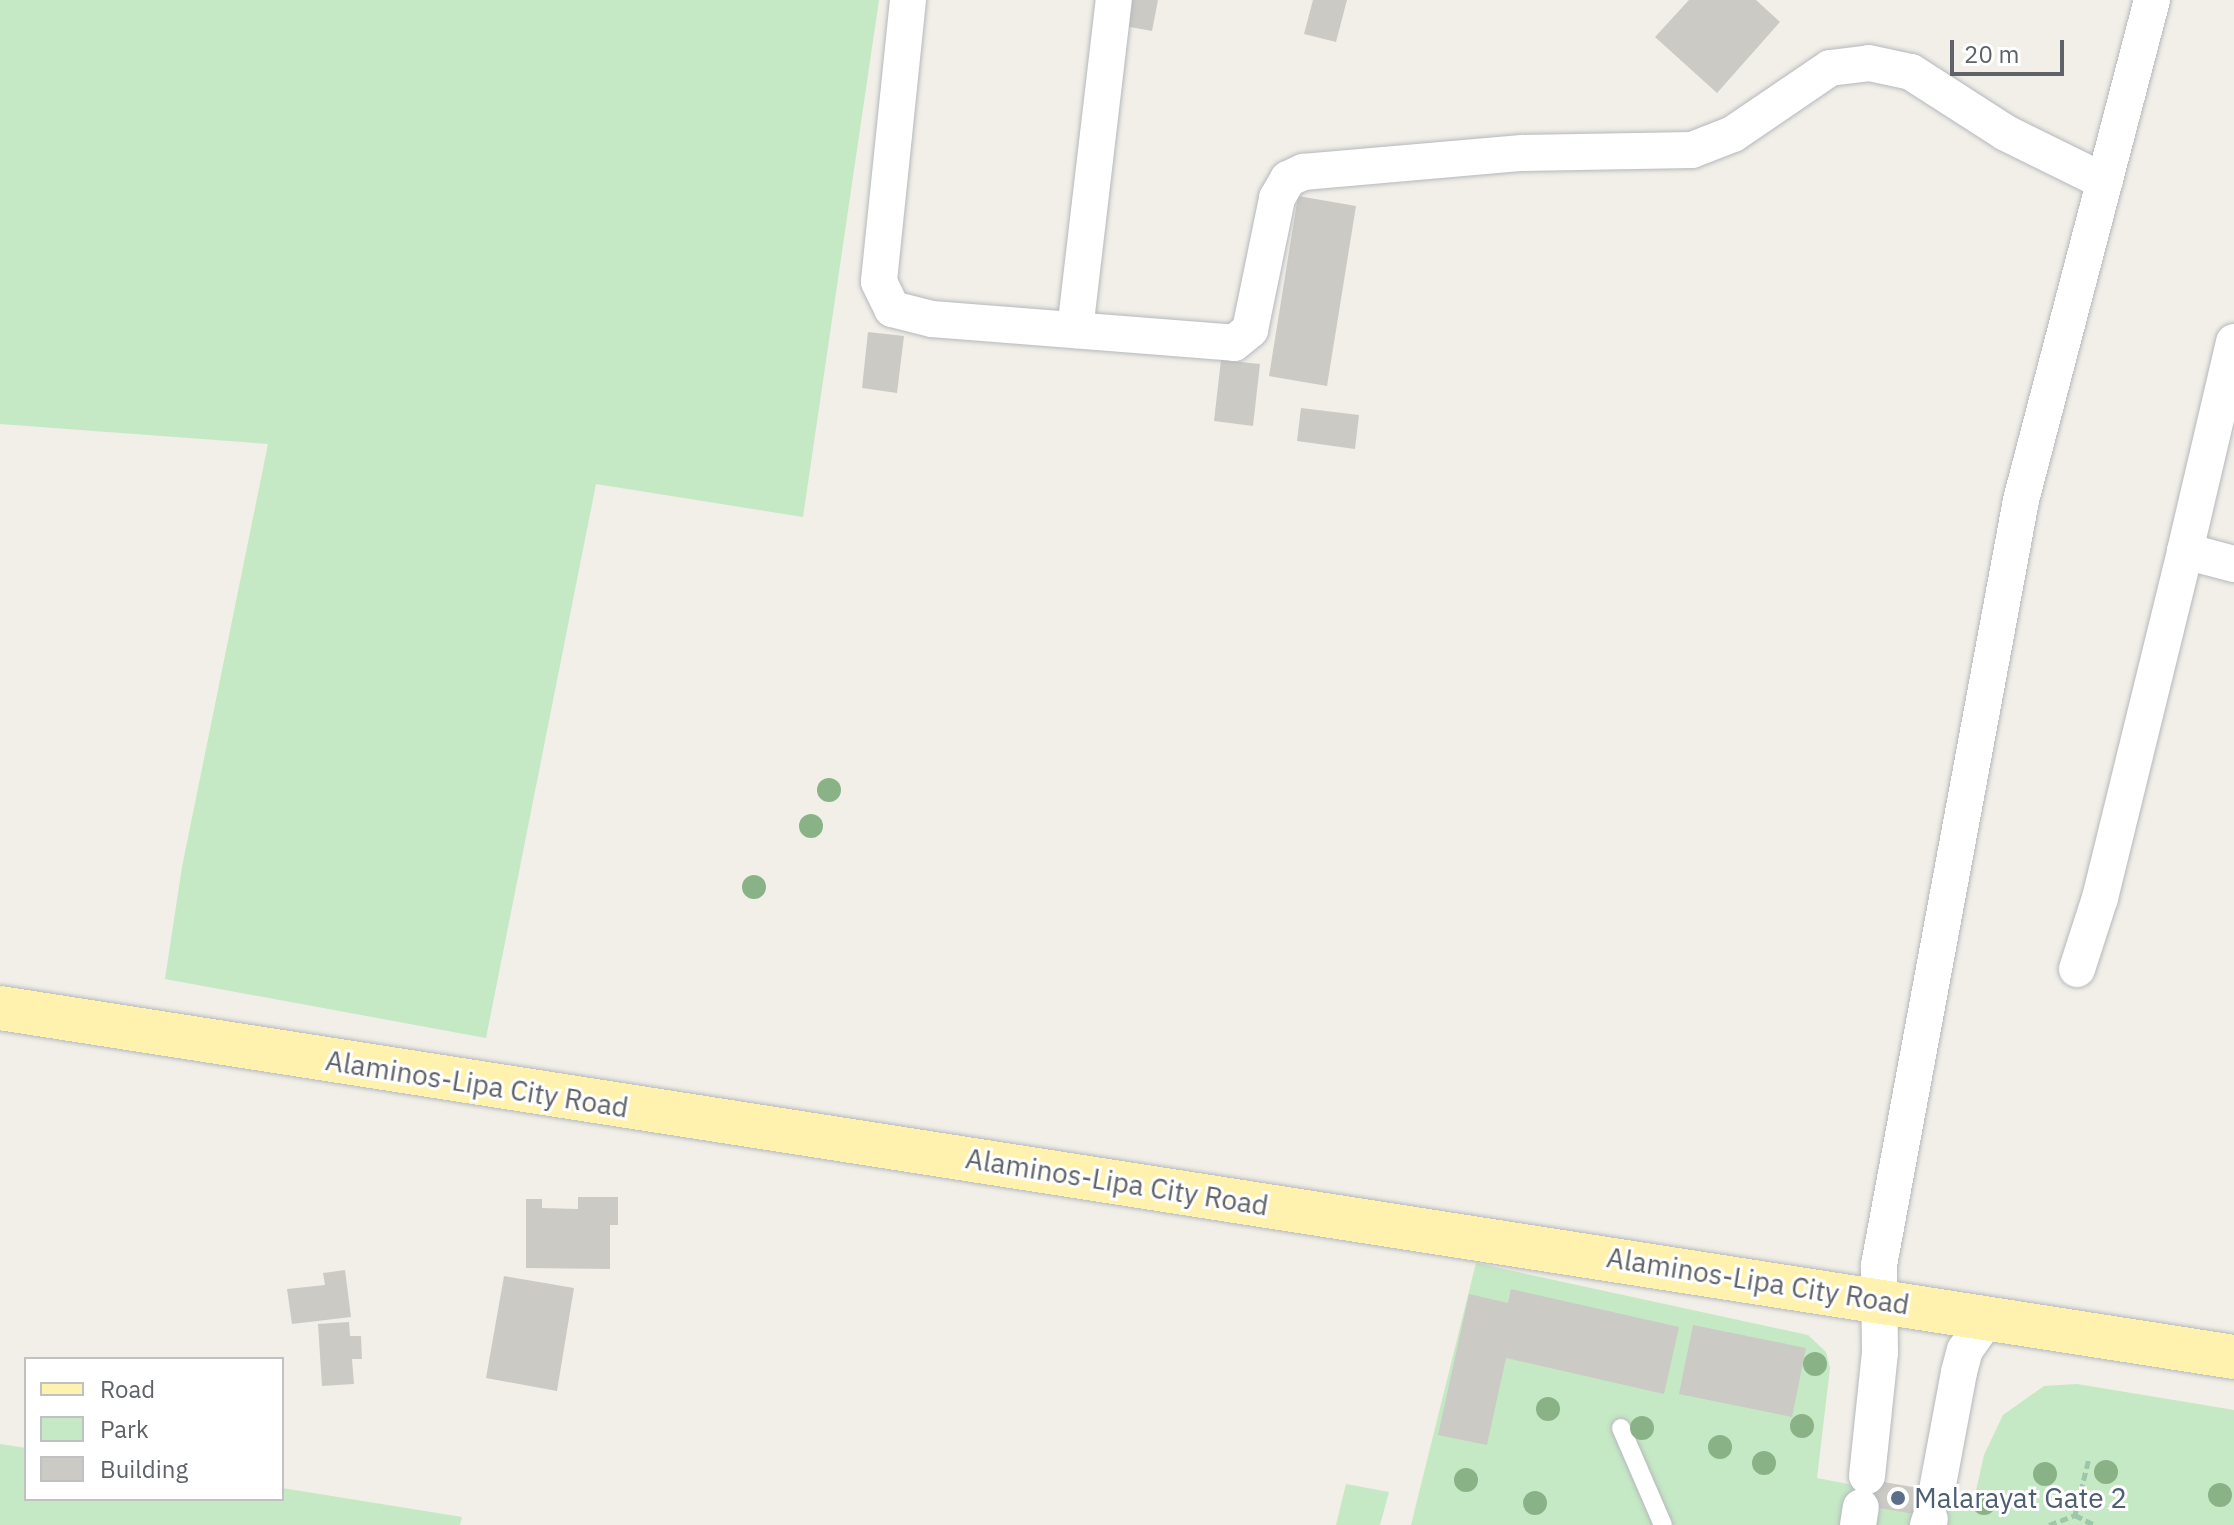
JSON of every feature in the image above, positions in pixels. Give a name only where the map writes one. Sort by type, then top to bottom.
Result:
[{"type":"main road","name":"Alaminos-Lipa City Road","points":[[0,1008],[2234,1357]]},
{"type":"street","points":[[908,0],[879,282],[892,309],[932,319],[1234,343],[1243,340],[1258,298],[1277,198],[1288,179],[1303,172],[1522,153],[1692,150],[1733,134],[1830,68],[1869,63],[1911,72],[2006,133],[2105,182]]},
{"type":"street","points":[[1075,330],[1114,0]]},
{"type":"street","points":[[1862,1503],[1880,1353],[1877,1299],[2021,500],[2152,0]]},
{"type":"street","points":[[2077,969],[2100,898],[2234,342]]},
{"type":"street","points":[[2185,551],[2234,564]]},
{"type":"street","points":[[1932,1511],[1965,1350],[1987,1318]]},
{"type":"lane","points":[[1621,1428],[1663,1525]]},
{"type":"path","points":[[2075,1515],[2089,1458]]},
{"type":"path","points":[[2049,1525],[2075,1515],[2095,1525]]},
{"type":"green space","points":[[0,0],[879,0],[803,517],[596,484],[486,1038],[165,979],[182,867],[268,444],[0,424]]},
{"type":"green space","points":[[1476,1263],[1808,1335],[1826,1352],[1830,1368],[1817,1478],[1972,1508],[1984,1455],[2003,1415],[2044,1386],[2077,1384],[2234,1410],[2234,1525],[1411,1525]]},
{"type":"green space","points":[[0,1444],[24,1448],[24,1501],[284,1501],[284,1488],[462,1517],[460,1525],[0,1525]]},
{"type":"green space","points":[[1346,1484],[1389,1492],[1380,1525],[1336,1525]]},
{"type":"building","points":[[1123,0],[1158,0],[1152,31],[1119,25]]},
{"type":"building","points":[[1313,0],[1347,0],[1336,42],[1304,34]]},
{"type":"building","points":[[1689,0],[1756,0],[1780,22],[1717,93],[1655,37]]},
{"type":"building","points":[[1298,196],[1356,206],[1327,386],[1269,376]]},
{"type":"building","points":[[868,332],[904,336],[897,393],[862,388]]},
{"type":"building","points":[[1221,360],[1260,364],[1253,426],[1214,421]]},
{"type":"building","points":[[1301,408],[1359,415],[1355,449],[1297,441]]},
{"type":"building","points":[[578,1197],[618,1197],[618,1225],[610,1225],[610,1269],[526,1268],[526,1199],[542,1199],[542,1208],[578,1209]]},
{"type":"building","points":[[345,1270],[351,1317],[292,1324],[287,1289],[325,1285],[323,1273]]},
{"type":"building","points":[[504,1276],[574,1288],[557,1391],[486,1378]]},
{"type":"building","points":[[1511,1289],[1679,1327],[1664,1394],[1506,1358],[1487,1445],[1438,1435],[1469,1294],[1508,1303]]},
{"type":"building","points":[[349,1322],[350,1336],[361,1336],[362,1359],[352,1359],[354,1384],[322,1386],[318,1324]]},
{"type":"building","points":[[1693,1325],[1806,1348],[1792,1417],[1679,1394]]},
{"type":"building","points":[[1860,1478],[1942,1492],[1938,1518],[1855,1504]]},
{"type":"place","name":"Malarayat Gate 2","points":[[1898,1498]]}]
